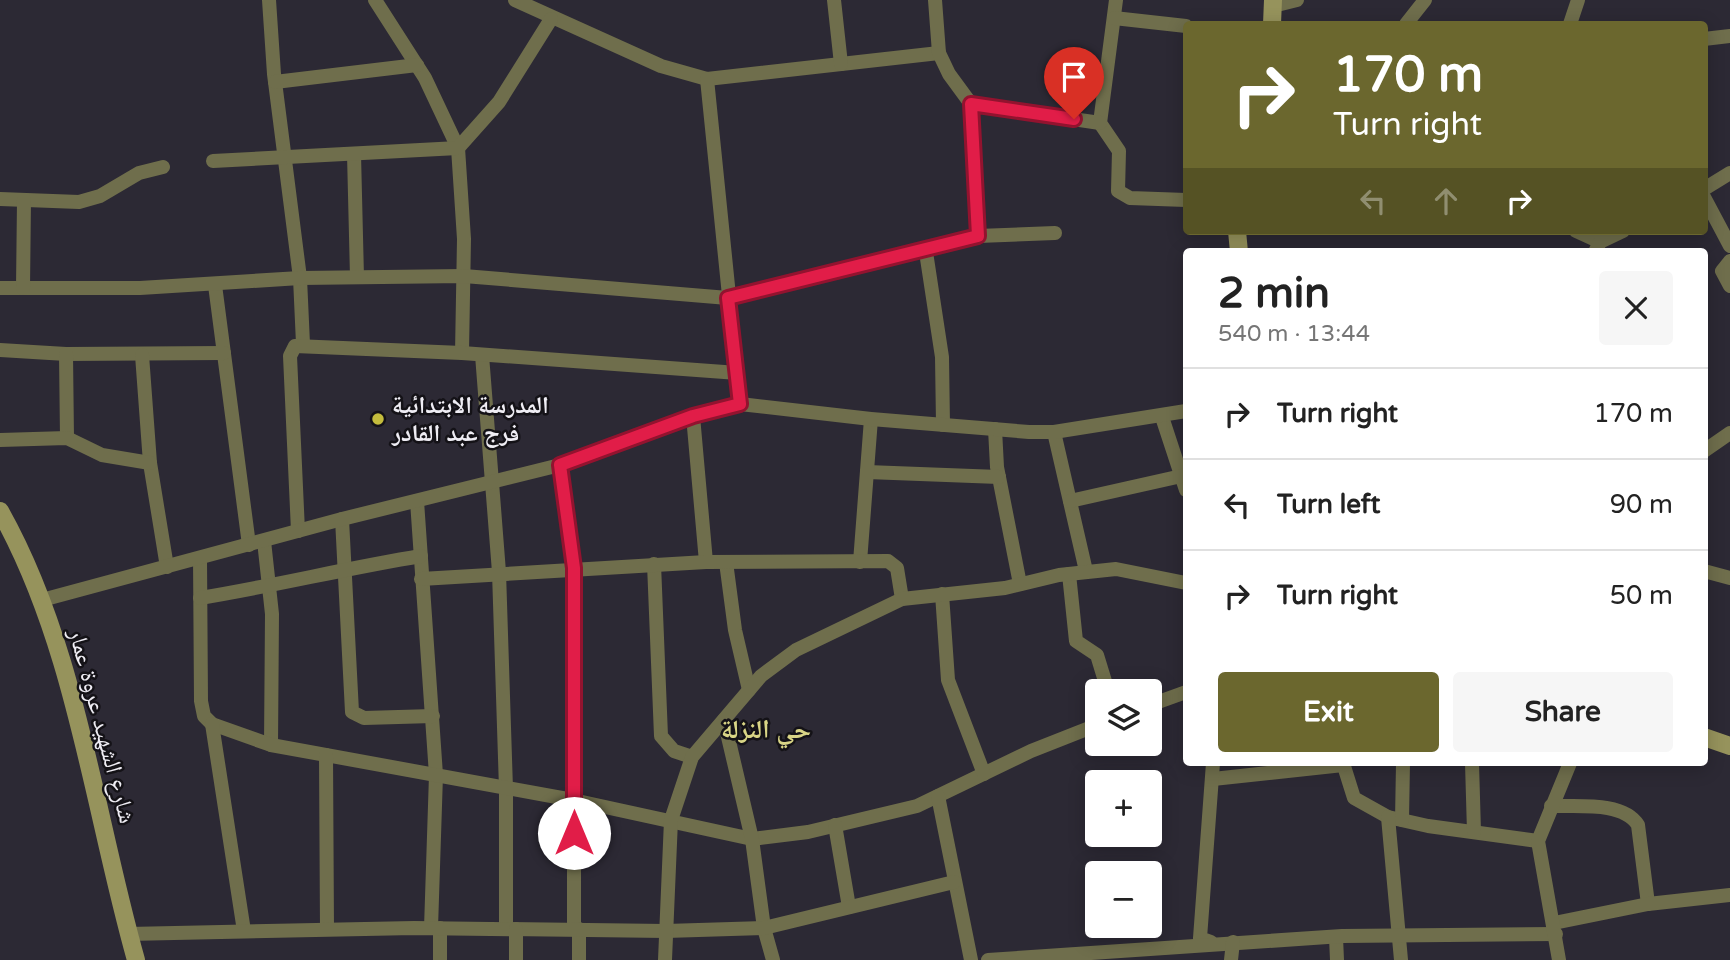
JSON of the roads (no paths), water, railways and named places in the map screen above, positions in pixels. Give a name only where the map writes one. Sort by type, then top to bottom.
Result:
[{"type":"street","points":[[269,0],[275,82],[287,158],[300,278],[303,344]]},
{"type":"street","points":[[375,0],[417,65],[458,148],[464,276],[463,352]]},
{"type":"street","points":[[515,0],[551,19],[661,66],[707,79],[939,53]]},
{"type":"street","points":[[834,0],[841,64]]},
{"type":"street","points":[[935,0],[939,53],[949,74],[971,104],[978,236]]},
{"type":"street","points":[[1100,123],[1116,0]]},
{"type":"street","points":[[1272,21],[1273,3],[1297,0]]},
{"type":"street","points":[[1408,21],[1425,0]]},
{"type":"street","points":[[1571,21],[1578,0]]},
{"type":"street","points":[[1114,18],[1183,26]]},
{"type":"street","points":[[213,161],[458,148],[499,102],[551,19]]},
{"type":"street","points":[[1708,39],[1730,36]]},
{"type":"street","points":[[275,82],[417,65]]},
{"type":"street","points":[[707,79],[740,404]]},
{"type":"street","points":[[971,104],[1100,123],[1119,151],[1117,184],[1122,196],[1183,200]]},
{"type":"street","points":[[354,154],[357,277]]},
{"type":"street","points":[[0,199],[79,202],[92,200],[130,177],[163,167]]},
{"type":"street","points":[[1708,187],[1730,173]]},
{"type":"street","points":[[23,288],[24,200]]},
{"type":"street","points":[[1708,205],[1730,246]]},
{"type":"street","points":[[0,288],[215,285],[300,278],[464,276],[728,298],[889,258],[926,252],[978,236],[1055,233]]},
{"type":"street","points":[[1582,235],[1598,247],[1617,235]]},
{"type":"street","points":[[926,252],[942,357],[943,425]]},
{"type":"street","points":[[1730,261],[1723,271],[1730,286]]},
{"type":"street","points":[[215,285],[249,545]]},
{"type":"street","points":[[298,531],[290,356],[295,346],[303,344],[463,352],[738,373]]},
{"type":"street","points":[[0,350],[66,354],[224,353]]},
{"type":"street","points":[[66,354],[67,438]]},
{"type":"street","points":[[142,355],[150,463],[167,567]]},
{"type":"street","points":[[482,355],[499,572],[511,929],[516,960]]},
{"type":"street","points":[[42,600],[342,519],[560,465],[693,416],[740,404],[871,419],[1054,432],[1183,412]]},
{"type":"street","points":[[693,416],[706,562]]},
{"type":"street","points":[[1162,417],[1183,472]]},
{"type":"street","points":[[860,562],[871,419]]},
{"type":"street","points":[[995,429],[999,477],[1020,584]]},
{"type":"street","points":[[1054,432],[1086,571]]},
{"type":"street","points":[[1708,449],[1730,433]]},
{"type":"street","points":[[0,440],[67,438],[102,455],[150,463]]},
{"type":"street","points":[[560,465],[574,568],[573,800],[579,960]]},
{"type":"street","points":[[867,472],[999,477]]},
{"type":"street","points":[[1070,501],[1183,475]]},
{"type":"street","points":[[417,501],[436,775],[435,928],[440,960]]},
{"type":"street","name":"شارع الشهيد عروة عمار","points":[[0,511],[42,600],[97,800],[136,960]]},
{"type":"street","points":[[342,519],[352,712],[364,718],[433,716]]},
{"type":"street","points":[[264,541],[271,587],[271,745]]},
{"type":"street","points":[[200,598],[271,587],[344,569],[421,556]]},
{"type":"street","points":[[200,558],[201,701],[204,716],[212,724],[271,745],[573,800],[751,839],[835,825],[917,806],[1085,730]]},
{"type":"street","points":[[421,579],[499,572],[706,562],[894,563],[902,599]]},
{"type":"street","points":[[726,562],[735,630],[749,690]]},
{"type":"street","points":[[654,564],[661,736],[674,751],[692,757]]},
{"type":"street","points":[[666,960],[671,820],[692,757],[749,690],[796,650],[902,599],[1020,584],[1086,571],[1116,569],[1183,582]]},
{"type":"street","points":[[1708,572],[1730,578]]},
{"type":"street","points":[[1069,574],[1076,641],[1097,655],[1104,679]]},
{"type":"street","points":[[942,594],[948,680],[984,774]]},
{"type":"street","points":[[1162,701],[1183,693]]},
{"type":"street","points":[[724,720],[751,839],[764,928],[773,960]]},
{"type":"street","points":[[212,724],[244,931]]},
{"type":"street","points":[[1708,738],[1730,746]]},
{"type":"street","points":[[326,755],[327,929]]},
{"type":"street","points":[[1213,766],[1200,938],[1213,943]]},
{"type":"street","points":[[1213,779],[1326,766]]},
{"type":"street","points":[[1344,766],[1354,798],[1395,819],[1538,841]]},
{"type":"street","points":[[1401,960],[1395,819],[1403,766]]},
{"type":"street","points":[[1472,766],[1474,832]]},
{"type":"street","points":[[1559,960],[1538,841],[1569,766]]},
{"type":"street","points":[[937,796],[971,960]]},
{"type":"street","points":[[1551,806],[1616,810],[1627,813],[1634,819],[1638,825],[1648,904]]},
{"type":"street","points":[[835,825],[849,908]]},
{"type":"street","points":[[128,934],[327,929],[576,929],[666,932],[764,928],[954,882]]},
{"type":"street","points":[[988,960],[1213,943],[1555,928],[1648,904],[1730,895]]},
{"type":"street","points":[[1336,937],[1337,960]]},
{"type":"street","points":[[1231,960],[1233,942]]},
{"type":"place","name":"المدرسة الابتدائية فرج عبد القادر","points":[[378,419]]},
{"type":"district","name":"حي النزلة","points":[[766,729]]}]
